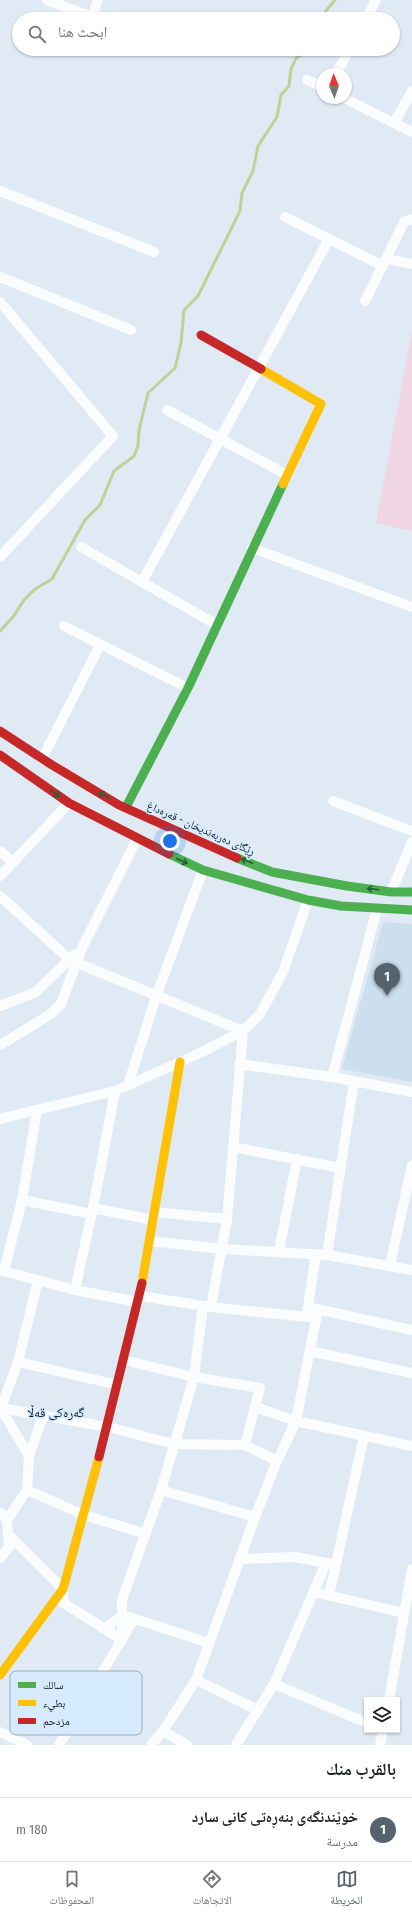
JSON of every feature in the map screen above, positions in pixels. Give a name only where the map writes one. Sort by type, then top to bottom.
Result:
[{"type":"street","points":[[47,0],[79,12]]},
{"type":"street","points":[[94,12],[98,0]]},
{"type":"street","points":[[370,12],[376,0]]},
{"type":"street","points":[[339,68],[346,56]]},
{"type":"street","points":[[307,80],[316,84]]},
{"type":"street","points":[[394,123],[412,91]]},
{"type":"street","points":[[352,102],[412,132]]},
{"type":"street","points":[[0,191],[154,252]]},
{"type":"street","points":[[285,217],[329,239],[384,262],[412,264]]},
{"type":"street","points":[[365,301],[404,222],[412,219]]},
{"type":"street","points":[[142,582],[329,239]]},
{"type":"street","points":[[0,277],[131,330]]},
{"type":"street","points":[[0,302],[113,436],[0,557]]},
{"type":"street","points":[[126,807],[188,688],[286,475],[321,404],[201,335]]},
{"type":"street","points":[[167,410],[286,475]]},
{"type":"street","points":[[81,548],[218,625]]},
{"type":"street","points":[[252,548],[412,607]]},
{"type":"street","points":[[64,626],[188,688]]},
{"type":"street","points":[[42,759],[100,645]]},
{"type":"street","name":"ڕێگای دەربەندیخان - قەرەداغ","points":[[0,731],[42,759],[126,807],[209,847],[272,872],[346,886],[391,892],[412,892]]},
{"type":"street","points":[[15,765],[24,765],[27,763],[30,759],[30,751]]},
{"type":"street","points":[[1,756],[68,803],[137,839],[203,870],[308,900],[341,906],[412,910]]},
{"type":"street","points":[[40,782],[42,771],[52,765]]},
{"type":"street","points":[[333,801],[412,831]]},
{"type":"street","points":[[0,876],[68,803]]},
{"type":"street","points":[[0,1045],[52,1014],[64,997],[74,961],[137,839]]},
{"type":"street","points":[[391,892],[412,842]]},
{"type":"street","points":[[0,851],[13,862]]},
{"type":"street","points":[[128,1085],[157,994],[203,870]]},
{"type":"street","points":[[0,896],[74,961],[157,994],[243,1031]]},
{"type":"street","points":[[0,1120],[115,1091],[180,1062],[243,1031],[260,1014],[283,972],[308,900]]},
{"type":"street","points":[[332,1077],[377,909]]},
{"type":"street","points":[[0,1006],[36,992],[74,961]]},
{"type":"street","points":[[122,1640],[122,1600],[161,1490],[194,1377],[207,1307],[222,1249],[227,1219],[243,1031]]},
{"type":"street","points":[[0,1675],[60,1601],[108,1427],[139,1299],[180,1062]]},
{"type":"street","points":[[239,1064],[332,1077],[412,1092]]},
{"type":"street","points":[[327,1255],[354,1081]]},
{"type":"street","points":[[75,1290],[93,1211],[115,1091]]},
{"type":"street","points":[[37,1110],[22,1200],[2,1271],[75,1290],[207,1307],[313,1313],[412,1330]]},
{"type":"street","points":[[233,1147],[340,1168]]},
{"type":"street","points":[[279,1251],[297,1159]]},
{"type":"street","points":[[390,1265],[412,1165]]},
{"type":"street","points":[[22,1200],[93,1211],[154,1216],[227,1219]]},
{"type":"street","points":[[150,1241],[222,1249],[279,1251],[327,1255],[412,1270]]},
{"type":"street","points":[[151,1745],[163,1732],[196,1680],[255,1517],[277,1461],[296,1422],[315,1328],[313,1313],[316,1254]]},
{"type":"street","points":[[0,1408],[18,1362],[38,1280]]},
{"type":"street","points":[[310,1351],[412,1373]]},
{"type":"street","points":[[124,1360],[194,1377],[260,1388],[245,1445]]},
{"type":"street","points":[[18,1362],[118,1385]]},
{"type":"street","points":[[255,1407],[296,1422],[412,1446]]},
{"type":"street","points":[[0,1408],[108,1427],[174,1444],[245,1445],[277,1461]]},
{"type":"street","points":[[0,1408],[29,1456]]},
{"type":"street","points":[[7,1520],[27,1490],[29,1456],[43,1416]]},
{"type":"street","points":[[236,1745],[274,1684],[314,1592],[326,1563],[364,1436]]},
{"type":"street","points":[[27,1490],[84,1515],[146,1534]]},
{"type":"street","points":[[161,1490],[255,1517]]},
{"type":"street","points":[[0,1512],[7,1520],[11,1541],[63,1589]]},
{"type":"street","points":[[0,1558],[11,1541]]},
{"type":"street","points":[[239,1559],[295,1556],[326,1563]]},
{"type":"street","points":[[326,1563],[329,1596]]},
{"type":"street","points":[[389,1697],[404,1613],[411,1586],[412,1569]]},
{"type":"street","points":[[321,1575],[329,1596]]},
{"type":"street","points":[[314,1592],[404,1613]]},
{"type":"street","points":[[60,1601],[122,1640]]},
{"type":"street","points":[[123,1615],[209,1643]]},
{"type":"street","points":[[104,1628],[123,1615]]},
{"type":"street","points":[[103,1671],[134,1619]]},
{"type":"street","points":[[196,1680],[258,1710]]},
{"type":"street","points":[[274,1684],[364,1722]]},
{"type":"street","points":[[0,1732],[27,1745]]},
{"type":"street","points":[[163,1732],[187,1745]]},
{"type":"street","points":[[380,1745],[382,1733]]},
{"type":"street","points":[[59,1745],[65,1735]]},
{"type":"shaded area","points":[[412,330],[412,531],[376,523]]},
{"type":"shaded area","points":[[383,922],[412,924],[412,1082],[342,1069]]},
{"type":"waterway","points":[[325,12],[335,0]]},
{"type":"waterway","points":[[0,631],[13,617],[24,600],[35,589],[52,579],[85,520],[100,505],[114,471],[134,456],[138,446],[139,430],[148,393],[175,368],[181,343],[184,310],[198,296],[240,211],[242,193],[253,171],[258,146],[277,117],[281,95],[289,86],[291,69],[296,58],[300,56]]},
{"type":"traffic: fast","points":[[126,807],[188,688],[283,484]]},
{"type":"traffic: fast","points":[[169,854],[203,870],[308,900],[341,906],[412,910]]},
{"type":"traffic: fast","points":[[237,858],[272,872],[347,886],[391,892],[412,892]]},
{"type":"traffic: slow","points":[[261,369],[321,404],[283,484]]},
{"type":"traffic: slow","points":[[142,1283],[180,1062]]},
{"type":"traffic: slow","points":[[0,1675],[63,1589],[99,1457]]},
{"type":"traffic: jam","points":[[201,335],[261,369]]},
{"type":"traffic: jam","points":[[0,731],[52,765],[119,805],[237,858]]},
{"type":"traffic: jam","points":[[0,755],[69,803],[169,854]]},
{"type":"traffic: jam","points":[[99,1457],[142,1283]]},
{"type":"place","name":"خوێندنگەی بنەڕەتی کانی سارد","points":[[387,996]]},
{"type":"district","name":"گەرەکی قەڵا","points":[[56,1412]]}]
